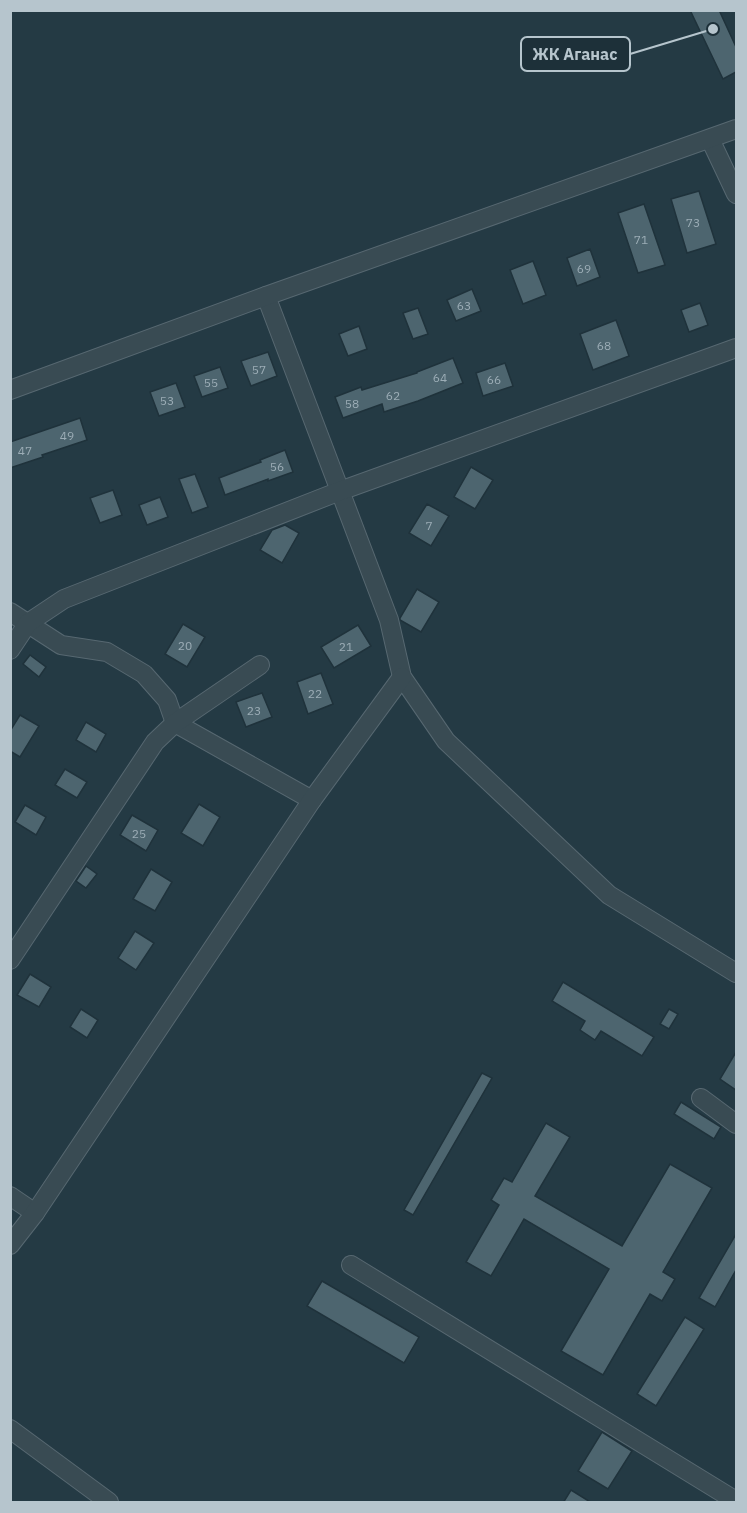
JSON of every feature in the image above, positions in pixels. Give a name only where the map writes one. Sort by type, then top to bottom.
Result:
[{"type":"street","points":[[10,390],[266,296],[736,129]]},
{"type":"street","points":[[710,138],[736,194]]},
{"type":"street","points":[[266,296],[389,620],[402,676],[446,741],[609,894],[736,973]]},
{"type":"street","points":[[10,650],[28,623],[64,599],[340,491],[736,348]]},
{"type":"street","points":[[10,612],[61,645],[107,652],[144,674],[167,700],[175,723],[312,800]]},
{"type":"street","points":[[10,960],[155,742],[175,723],[260,665]]},
{"type":"street","points":[[10,1245],[35,1213],[312,800],[402,676]]},
{"type":"street","points":[[701,1098],[736,1124]]},
{"type":"street","points":[[10,1196],[35,1213]]},
{"type":"street","points":[[351,1265],[736,1501]]},
{"type":"street","points":[[12,1434],[109,1503]]},
{"type":"building","points":[[690,10],[719,10],[736,47],[736,72],[723,79]]},
{"type":"building","points":[[699,191],[716,244],[687,253],[671,199]]},
{"type":"building","points":[[644,204],[665,265],[638,273],[618,213]]},
{"type":"building","points":[[590,249],[600,277],[577,286],[567,258]]},
{"type":"building","points":[[533,261],[546,295],[523,304],[510,270]]},
{"type":"building","points":[[472,289],[481,311],[456,321],[447,300]]},
{"type":"building","points":[[700,303],[708,325],[689,332],[681,310]]},
{"type":"building","points":[[418,308],[428,334],[413,339],[403,313]]},
{"type":"building","points":[[616,320],[629,356],[593,370],[580,334]]},
{"type":"building","points":[[359,326],[367,349],[348,356],[339,334]]},
{"type":"building","points":[[268,352],[277,376],[251,386],[241,361]]},
{"type":"building","points":[[453,358],[463,383],[384,412],[382,404],[343,418],[335,397],[361,387],[362,390],[417,373]]},
{"type":"building","points":[[505,363],[513,386],[483,396],[476,373]]},
{"type":"building","points":[[220,367],[228,388],[202,397],[194,376]]},
{"type":"building","points":[[176,383],[185,407],[159,416],[150,392]]},
{"type":"building","points":[[80,418],[87,440],[10,468],[10,442]]},
{"type":"building","points":[[285,450],[293,472],[225,495],[219,478]]},
{"type":"building","points":[[471,467],[493,480],[475,509],[454,497]]},
{"type":"building","points":[[195,474],[208,507],[192,513],[179,479]]},
{"type":"building","points":[[113,490],[122,515],[100,523],[90,498]]},
{"type":"building","points":[[160,497],[168,517],[147,525],[139,505]]},
{"type":"building","points":[[427,504],[449,516],[431,546],[409,533]]},
{"type":"building","points":[[285,525],[299,533],[282,563],[260,550],[272,530]]},
{"type":"building","points":[[417,589],[439,602],[421,632],[400,620]]},
{"type":"building","points":[[183,624],[205,637],[187,667],[165,654]]},
{"type":"building","points":[[358,625],[371,646],[334,668],[321,647]]},
{"type":"building","points":[[30,655],[46,667],[39,677],[23,664]]},
{"type":"building","points":[[321,673],[333,704],[308,714],[297,682]]},
{"type":"building","points":[[262,693],[272,717],[246,727],[236,702]]},
{"type":"building","points":[[20,715],[39,726],[20,757],[10,751],[10,731]]},
{"type":"building","points":[[86,722],[106,734],[96,752],[76,740]]},
{"type":"building","points":[[65,769],[87,782],[77,798],[55,785]]},
{"type":"building","points":[[199,804],[220,817],[203,846],[181,833]]},
{"type":"building","points":[[25,805],[46,817],[36,835],[15,822]]},
{"type":"building","points":[[132,815],[158,830],[146,851],[120,835]]},
{"type":"building","points":[[86,866],[97,874],[86,888],[76,881]]},
{"type":"building","points":[[151,869],[172,882],[155,911],[133,899]]},
{"type":"building","points":[[135,931],[154,943],[136,970],[118,958]]},
{"type":"building","points":[[30,974],[51,987],[39,1007],[17,995]]},
{"type":"building","points":[[563,982],[654,1037],[642,1056],[601,1031],[595,1040],[580,1030],[585,1021],[552,1001]]},
{"type":"building","points":[[81,1009],[98,1020],[87,1038],[70,1027]]},
{"type":"building","points":[[669,1009],[678,1014],[669,1029],[660,1024]]},
{"type":"building","points":[[736,1052],[736,1090],[720,1079]]},
{"type":"building","points":[[482,1073],[492,1078],[413,1215],[404,1210]]},
{"type":"building","points":[[681,1102],[721,1127],[714,1139],[674,1114]]},
{"type":"building","points":[[546,1123],[570,1137],[535,1196],[622,1246],[670,1164],[712,1188],[663,1272],[675,1279],[662,1301],[650,1294],[603,1375],[561,1351],[609,1269],[524,1219],[491,1276],[466,1262],[499,1205],[491,1200],[504,1178],[512,1182]]},
{"type":"building","points":[[736,1234],[736,1270],[715,1307],[699,1298]]},
{"type":"building","points":[[322,1281],[419,1337],[404,1363],[307,1306]]},
{"type":"building","points":[[685,1317],[704,1329],[656,1406],[637,1394]]},
{"type":"building","points":[[602,1432],[632,1451],[608,1489],[578,1471]]},
{"type":"building","points":[[571,1490],[592,1503],[563,1503]]},
{"type":"place","name":"ЖК Аганас","points":[[713,29]]}]
